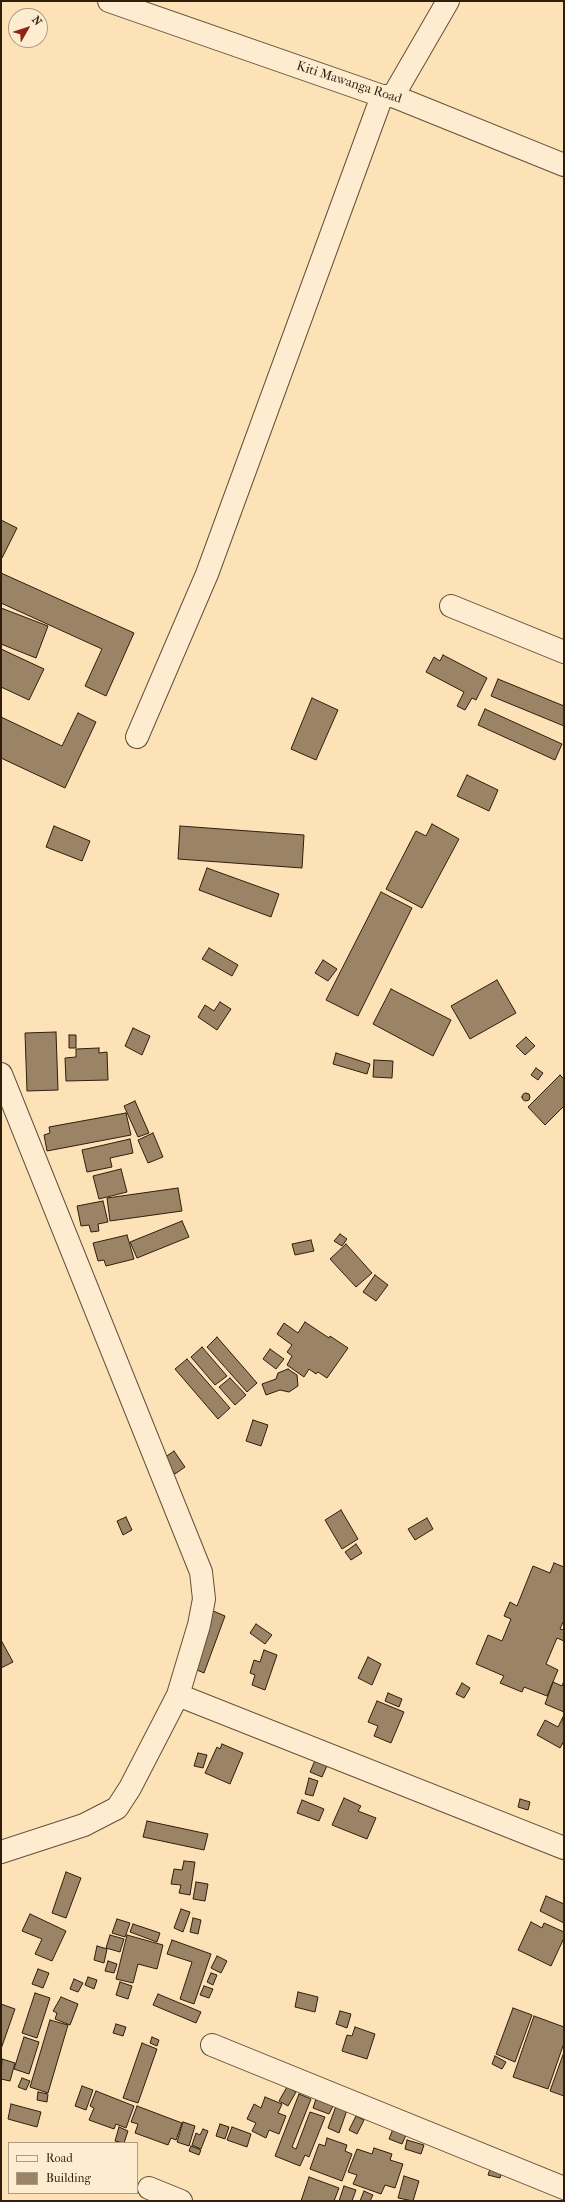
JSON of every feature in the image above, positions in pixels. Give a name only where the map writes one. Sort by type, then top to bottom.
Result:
[{"type":"street","name":"Kiti Mawanga Road","points":[[109,1],[387,96],[564,165]]},
{"type":"street","points":[[137,737],[207,574],[387,96],[448,1]]},
{"type":"street","points":[[451,606],[564,652]]},
{"type":"street","points":[[1,1074],[200,1572],[204,1599],[199,1625],[178,1695],[130,1788],[117,1808],[84,1825],[1,1852]]},
{"type":"street","points":[[178,1695],[564,1848]]},
{"type":"street","points":[[212,2045],[564,2188]]},
{"type":"street","points":[[149,2188],[181,2201]]},
{"type":"building","points":[[1,520],[17,528],[2,558],[1,557]]},
{"type":"building","points":[[1,573],[134,633],[106,696],[85,686],[102,649],[1,603]]},
{"type":"building","points":[[1,608],[48,626],[36,658],[1,644]]},
{"type":"building","points":[[1,649],[44,669],[29,700],[1,687]]},
{"type":"building","points":[[443,655],[487,678],[476,700],[472,698],[465,710],[457,706],[464,692],[426,672],[434,657],[440,661]]},
{"type":"building","points":[[498,679],[564,706],[564,726],[491,696]]},
{"type":"building","points":[[312,698],[338,710],[316,760],[291,749]]},
{"type":"building","points":[[485,709],[562,744],[555,760],[478,725]]},
{"type":"building","points":[[78,713],[96,722],[65,788],[1,758],[1,717],[62,746]]},
{"type":"building","points":[[467,775],[498,790],[489,811],[457,796]]},
{"type":"building","points":[[432,824],[459,839],[422,908],[386,889],[416,831],[426,836]]},
{"type":"building","points":[[54,826],[90,841],[82,861],[46,847]]},
{"type":"building","points":[[180,826],[304,835],[302,868],[178,859]]},
{"type":"building","points":[[207,868],[279,894],[271,917],[199,890]]},
{"type":"building","points":[[381,892],[412,908],[358,1016],[326,1000]]},
{"type":"building","points":[[209,948],[238,965],[232,976],[202,959]]},
{"type":"building","points":[[323,960],[337,969],[328,981],[315,973]]},
{"type":"building","points":[[497,980],[516,1013],[470,1039],[451,1006]]},
{"type":"building","points":[[391,989],[451,1020],[433,1056],[373,1024]]},
{"type":"building","points":[[220,1002],[231,1009],[217,1030],[198,1017],[205,1005],[214,1011]]},
{"type":"building","points":[[133,1028],[150,1036],[142,1055],[125,1046]]},
{"type":"building","points":[[56,1032],[58,1090],[27,1091],[25,1033]]},
{"type":"building","points":[[69,1035],[76,1035],[76,1048],[69,1048]]},
{"type":"building","points":[[526,1037],[535,1046],[525,1055],[516,1046]]},
{"type":"building","points":[[99,1048],[99,1053],[107,1052],[108,1080],[66,1081],[65,1058],[76,1057],[76,1049]]},
{"type":"building","points":[[336,1053],[370,1064],[367,1074],[333,1064]]},
{"type":"building","points":[[374,1060],[393,1061],[392,1078],[373,1077]]},
{"type":"building","points":[[536,1068],[543,1073],[538,1080],[531,1075]]},
{"type":"building","points":[[560,1075],[564,1079],[564,1106],[545,1125],[528,1107]]},
{"type":"building","points":[[526,1093],[529,1094],[529,1100],[526,1101],[523,1100],[522,1097],[523,1094]]},
{"type":"building","points":[[135,1101],[149,1133],[138,1137],[124,1106]]},
{"type":"building","points":[[126,1113],[131,1135],[47,1151],[44,1135],[50,1133],[49,1127]]},
{"type":"building","points":[[153,1133],[163,1157],[148,1163],[138,1140]]},
{"type":"building","points":[[130,1139],[133,1153],[110,1158],[112,1167],[87,1172],[82,1150]]},
{"type":"building","points":[[121,1169],[127,1192],[99,1199],[93,1176]]},
{"type":"building","points":[[178,1188],[182,1211],[110,1221],[107,1198]]},
{"type":"building","points":[[103,1201],[108,1222],[98,1224],[99,1231],[91,1232],[89,1225],[81,1226],[77,1206]]},
{"type":"building","points":[[182,1221],[189,1237],[137,1258],[130,1242]]},
{"type":"building","points":[[340,1234],[347,1239],[342,1246],[334,1241]]},
{"type":"building","points":[[127,1235],[134,1259],[106,1266],[104,1260],[98,1261],[93,1243]]},
{"type":"building","points":[[311,1240],[314,1251],[295,1255],[292,1244]]},
{"type":"building","points":[[346,1244],[372,1273],[356,1287],[330,1259]]},
{"type":"building","points":[[375,1275],[388,1285],[376,1301],[363,1292]]},
{"type":"building","points":[[305,1322],[329,1338],[330,1336],[348,1348],[327,1378],[318,1372],[316,1374],[309,1369],[304,1377],[287,1365],[292,1356],[287,1352],[292,1345],[277,1334],[284,1323],[298,1333]]},
{"type":"building","points":[[217,1337],[257,1383],[247,1392],[207,1347]]},
{"type":"building","points":[[202,1347],[227,1376],[215,1385],[191,1357]]},
{"type":"building","points":[[270,1349],[284,1359],[276,1369],[263,1359]]},
{"type":"building","points":[[187,1359],[230,1408],[218,1419],[175,1369]]},
{"type":"building","points":[[288,1369],[297,1375],[298,1386],[289,1392],[280,1390],[266,1395],[262,1384],[276,1379],[278,1373]]},
{"type":"building","points":[[230,1378],[246,1395],[235,1405],[219,1387]]},
{"type":"building","points":[[253,1420],[268,1425],[261,1446],[246,1441]]},
{"type":"building","points":[[174,1451],[185,1467],[175,1474],[164,1458]]},
{"type":"building","points":[[341,1510],[358,1539],[342,1549],[325,1520]]},
{"type":"building","points":[[126,1517],[132,1530],[123,1535],[117,1521]]},
{"type":"building","points":[[427,1518],[433,1529],[415,1540],[408,1529]]},
{"type":"building","points":[[356,1544],[362,1553],[351,1560],[345,1552]]},
{"type":"building","points":[[554,1563],[564,1567],[564,1620],[560,1629],[564,1630],[564,1641],[557,1638],[546,1664],[558,1670],[547,1696],[524,1687],[522,1692],[500,1683],[504,1676],[476,1664],[488,1635],[502,1641],[511,1619],[504,1616],[510,1602],[517,1606],[533,1566],[550,1573]]},
{"type":"building","points":[[211,1610],[225,1616],[204,1673],[190,1667]]},
{"type":"building","points":[[256,1624],[272,1635],[265,1644],[250,1633]]},
{"type":"building","points":[[1,1640],[13,1662],[1,1668]]},
{"type":"building","points":[[264,1650],[277,1655],[265,1690],[252,1685],[255,1675],[250,1673],[254,1660],[260,1662]]},
{"type":"building","points":[[368,1657],[381,1664],[372,1685],[358,1678]]},
{"type":"building","points":[[564,1681],[564,1712],[545,1704],[553,1682],[562,1686]]},
{"type":"building","points":[[462,1683],[470,1688],[464,1698],[456,1694]]},
{"type":"building","points":[[388,1693],[402,1699],[399,1707],[385,1701]]},
{"type":"building","points":[[377,1701],[404,1712],[391,1743],[374,1736],[378,1726],[368,1722]]},
{"type":"building","points":[[563,1717],[564,1741],[560,1748],[537,1735],[545,1720],[558,1727]]},
{"type":"building","points":[[222,1744],[243,1753],[230,1784],[205,1773],[217,1747],[220,1749]]},
{"type":"building","points":[[198,1753],[207,1755],[203,1768],[194,1766]]},
{"type":"building","points":[[317,1756],[329,1761],[322,1777],[310,1772]]},
{"type":"building","points":[[309,1778],[318,1781],[313,1796],[305,1794]]},
{"type":"building","points":[[344,1798],[361,1806],[358,1811],[376,1818],[367,1839],[332,1825]]},
{"type":"building","points":[[520,1799],[530,1802],[528,1810],[518,1807]]},
{"type":"building","points":[[302,1800],[324,1809],[319,1821],[297,1813]]},
{"type":"building","points":[[147,1821],[208,1834],[204,1850],[143,1837]]},
{"type":"building","points":[[184,1861],[195,1862],[190,1895],[179,1893],[181,1885],[171,1884],[174,1869],[182,1870]]},
{"type":"building","points":[[66,1872],[81,1878],[66,1918],[52,1913]]},
{"type":"building","points":[[196,1882],[208,1884],[205,1901],[193,1899]]},
{"type":"building","points":[[546,1896],[564,1904],[564,1923],[540,1911]]},
{"type":"building","points":[[181,1909],[190,1912],[183,1932],[174,1928]]},
{"type":"building","points":[[30,1914],[66,1931],[52,1961],[35,1954],[42,1939],[22,1931]]},
{"type":"building","points":[[193,1918],[201,1920],[198,1934],[190,1932]]},
{"type":"building","points":[[117,1919],[130,1923],[125,1937],[112,1933]]},
{"type":"building","points":[[531,1922],[542,1928],[544,1923],[564,1932],[564,1938],[551,1966],[518,1950]]},
{"type":"building","points":[[133,1924],[160,1933],[157,1942],[130,1932]]},
{"type":"building","points":[[110,1935],[124,1939],[120,1952],[106,1948]]},
{"type":"building","points":[[127,1935],[163,1945],[157,1969],[138,1964],[133,1983],[116,1979]]},
{"type":"building","points":[[172,1940],[211,1954],[194,2004],[180,1999],[192,1962],[167,1954]]},
{"type":"building","points":[[97,1946],[107,1949],[104,1963],[94,1960]]},
{"type":"building","points":[[217,1956],[227,1961],[221,1973],[211,1968]]},
{"type":"building","points":[[108,1961],[117,1964],[114,1973],[105,1971]]},
{"type":"building","points":[[38,1969],[49,1973],[43,1988],[32,1984]]},
{"type":"building","points":[[211,1973],[217,1975],[213,1985],[207,1982]]},
{"type":"building","points":[[88,1977],[97,1980],[94,1989],[85,1985]]},
{"type":"building","points":[[74,1979],[83,1983],[78,1992],[70,1989]]},
{"type":"building","points":[[120,1982],[132,1986],[128,1999],[116,1995]]},
{"type":"building","points":[[204,1986],[213,1989],[209,1998],[200,1995]]},
{"type":"building","points":[[298,1992],[318,1997],[315,2012],[295,2007]]},
{"type":"building","points":[[35,1993],[50,1998],[37,2038],[22,2033]]},
{"type":"building","points":[[158,1994],[201,2012],[196,2023],[153,2005]]},
{"type":"building","points":[[61,1997],[78,2004],[70,2025],[55,2019],[57,2013],[53,2011]]},
{"type":"building","points":[[1,2004],[15,2009],[1,2049]]},
{"type":"building","points":[[513,2008],[532,2015],[515,2062],[496,2054]]},
{"type":"building","points":[[340,2011],[351,2014],[347,2028],[336,2024]]},
{"type":"building","points":[[534,2016],[564,2027],[564,2043],[548,2089],[513,2077]]},
{"type":"building","points":[[50,2020],[68,2025],[48,2093],[30,2087]]},
{"type":"building","points":[[116,2024],[126,2027],[123,2036],[113,2033]]},
{"type":"building","points":[[355,2027],[375,2034],[367,2059],[342,2051],[347,2035],[352,2036]]},
{"type":"building","points":[[24,2037],[39,2042],[29,2074],[14,2069]]},
{"type":"building","points":[[152,2037],[159,2040],[157,2046],[150,2043]]},
{"type":"building","points":[[142,2043],[157,2049],[138,2103],[123,2098]]},
{"type":"building","points":[[564,2052],[564,2096],[550,2091]]},
{"type":"building","points":[[495,2056],[506,2062],[502,2069],[492,2064]]},
{"type":"building","points":[[2,2059],[15,2063],[10,2081],[1,2079]]},
{"type":"building","points":[[22,2078],[30,2081],[26,2090],[18,2087]]},
{"type":"building","points":[[82,2086],[93,2090],[86,2110],[75,2106]]},
{"type":"building","points":[[287,2087],[296,2092],[288,2106],[279,2101]]},
{"type":"building","points":[[96,2091],[134,2106],[126,2128],[116,2124],[114,2129],[89,2120],[94,2108],[90,2106]]},
{"type":"building","points":[[38,2092],[48,2094],[47,2102],[37,2100]]},
{"type":"building","points":[[299,2094],[311,2099],[292,2147],[296,2149],[310,2112],[325,2117],[309,2157],[305,2155],[300,2166],[275,2156]]},
{"type":"building","points":[[265,2097],[282,2104],[278,2113],[286,2116],[279,2134],[269,2130],[266,2138],[252,2131],[256,2123],[247,2119],[254,2104],[261,2108]]},
{"type":"building","points":[[316,2099],[333,2106],[329,2114],[313,2108]]},
{"type":"building","points":[[11,2104],[41,2112],[37,2127],[8,2119]]},
{"type":"building","points":[[137,2106],[182,2123],[176,2140],[171,2138],[168,2145],[135,2133],[138,2124],[131,2122]]},
{"type":"building","points":[[336,2106],[347,2110],[339,2133],[328,2128]]},
{"type":"building","points":[[356,2116],[364,2120],[357,2134],[349,2130]]},
{"type":"building","points":[[183,2122],[195,2126],[189,2146],[177,2142]]},
{"type":"building","points":[[220,2124],[229,2127],[225,2139],[216,2136]]},
{"type":"building","points":[[119,2127],[128,2131],[124,2142],[115,2141]]},
{"type":"building","points":[[232,2127],[251,2134],[247,2147],[227,2140]]},
{"type":"building","points":[[203,2129],[208,2131],[201,2149],[192,2145],[196,2133],[200,2135]]},
{"type":"building","points":[[393,2129],[406,2135],[402,2144],[389,2139]]},
{"type":"building","points":[[327,2138],[347,2145],[345,2151],[352,2154],[342,2181],[310,2169],[319,2144],[325,2146]]},
{"type":"building","points":[[407,2140],[424,2145],[421,2154],[405,2149]]},
{"type":"building","points":[[191,2146],[201,2150],[199,2155],[189,2151]]},
{"type":"building","points":[[374,2148],[392,2154],[390,2160],[403,2164],[395,2188],[385,2185],[381,2194],[353,2184],[357,2175],[348,2172],[357,2149],[372,2154]]},
{"type":"building","points":[[491,2166],[502,2170],[500,2178],[488,2175]]},
{"type":"building","points":[[404,2176],[419,2181],[413,2201],[398,2198]]},
{"type":"building","points":[[309,2177],[339,2188],[334,2201],[301,2201]]},
{"type":"building","points":[[344,2186],[356,2190],[352,2201],[339,2201]]},
{"type":"building","points":[[364,2191],[373,2195],[370,2201],[360,2201]]}]
